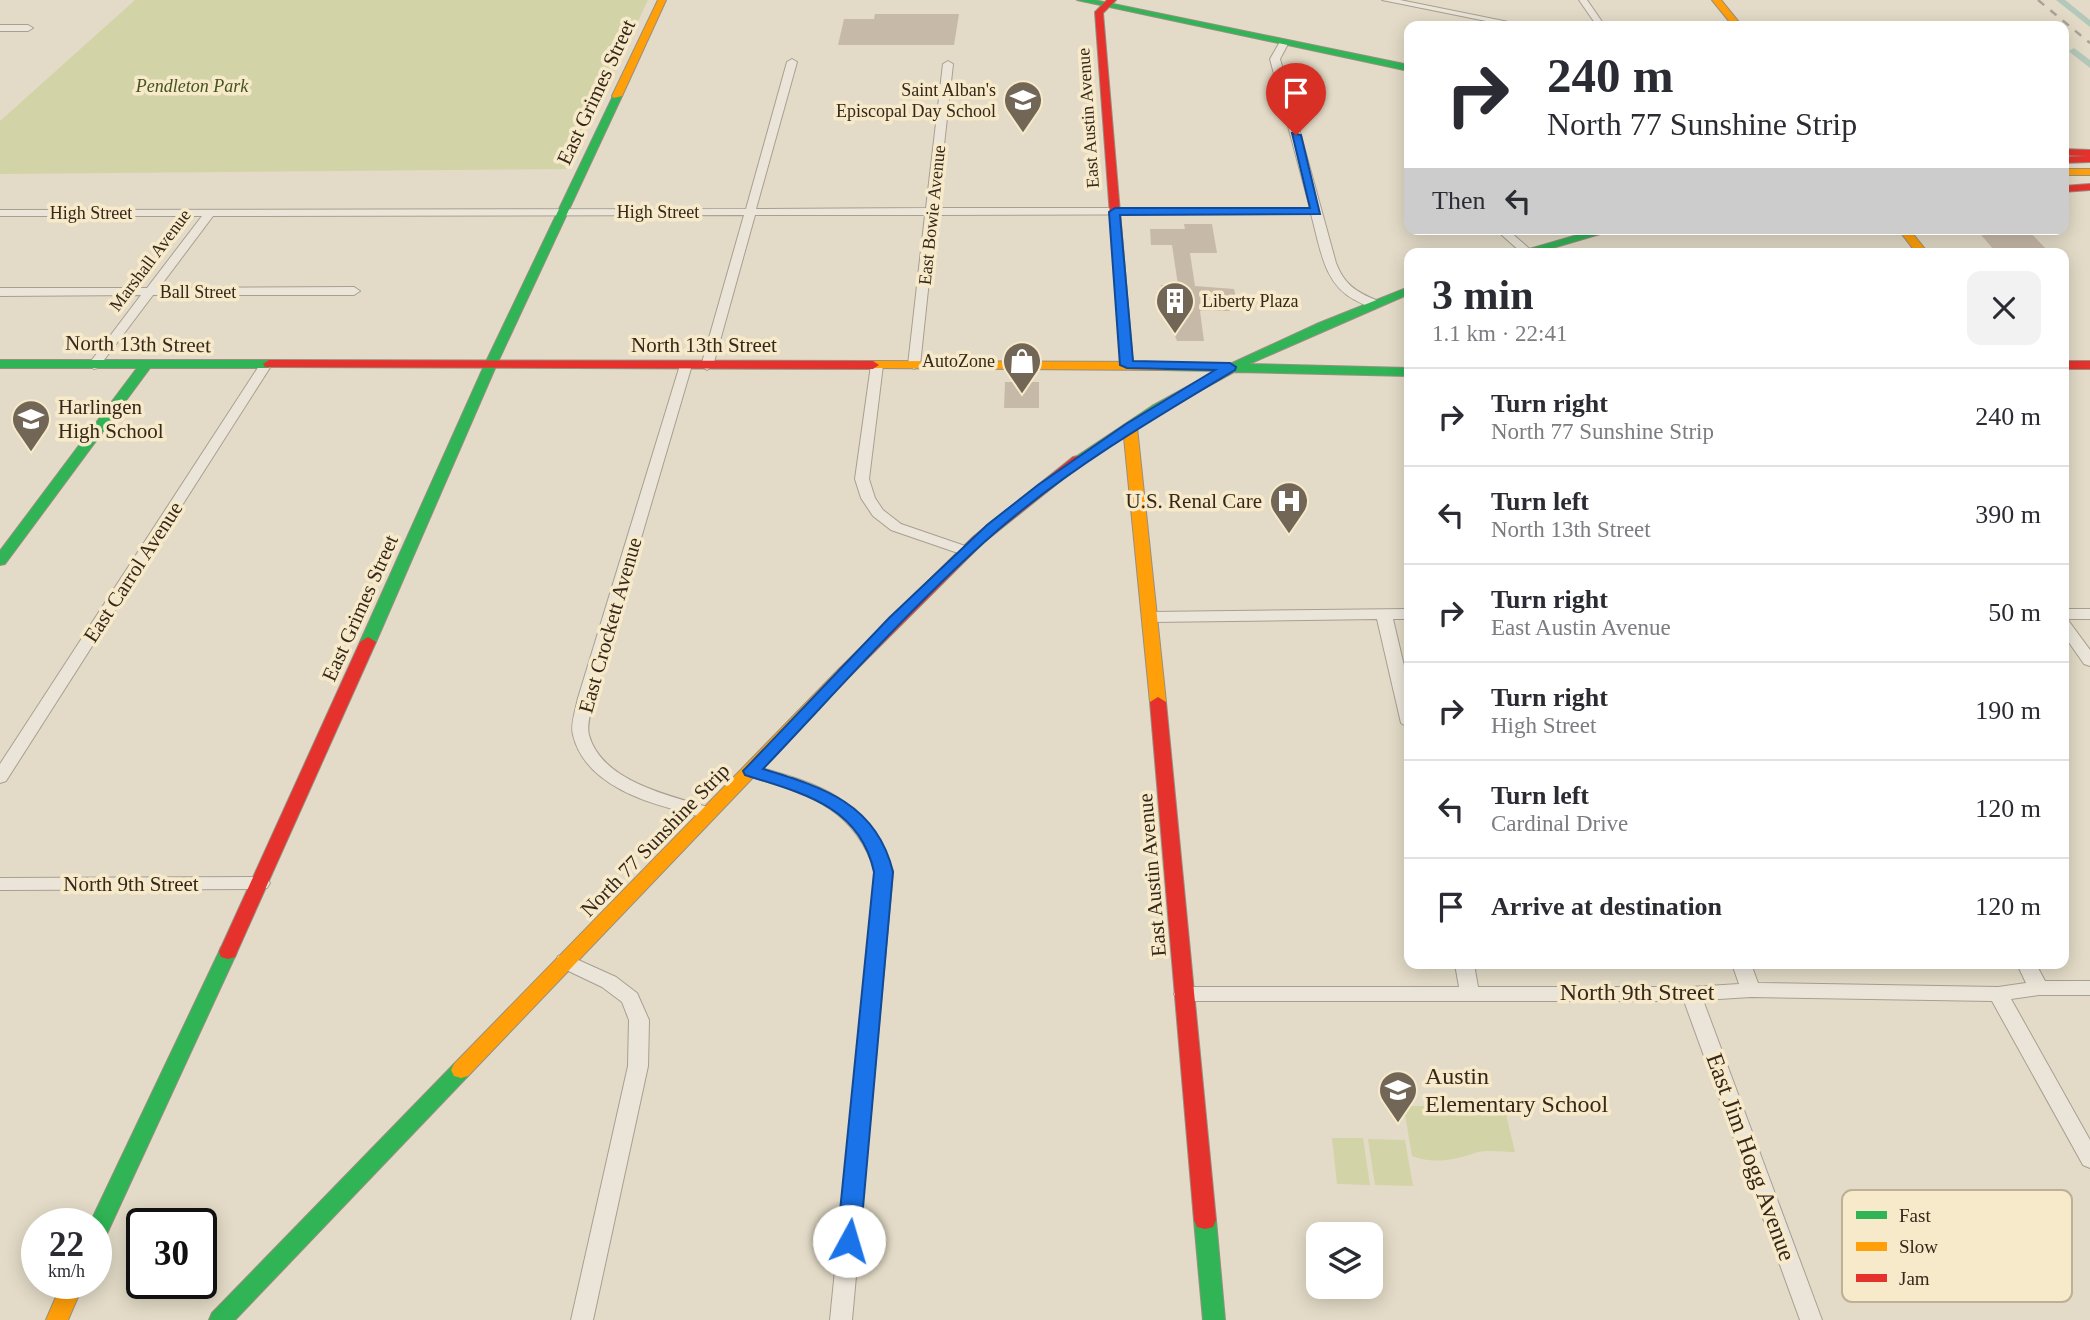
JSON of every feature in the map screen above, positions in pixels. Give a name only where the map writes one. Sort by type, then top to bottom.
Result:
[{"type":"street","name":"East Grimes Street","points":[[108,1208],[261,883],[490,366],[662,0]]},
{"type":"street","points":[[1081,0],[1109,3],[1404,67]]},
{"type":"street","points":[[1386,0],[1499,21]]},
{"type":"street","points":[[1452,0],[1459,13]]},
{"type":"street","points":[[1583,0],[1598,21]]},
{"type":"street","points":[[1716,0],[1734,21]]},
{"type":"street","name":"East Austin Avenue","points":[[1109,3],[1098,12],[1127,365]]},
{"type":"street","points":[[0,28],[28,28]]},
{"type":"street","points":[[1284,42],[1275,59],[1339,285],[1348,293],[1372,303]]},
{"type":"street","points":[[707,366],[792,62]]},
{"type":"street","name":"East Bowie Avenue","points":[[914,365],[948,64]]},
{"type":"street","points":[[2069,152],[2090,153]]},
{"type":"street","points":[[2069,160],[2090,159]]},
{"type":"street","points":[[2069,172],[2090,173]]},
{"type":"street","points":[[2069,189],[2090,187]]},
{"type":"street","name":"High Street","points":[[0,213],[1316,211]]},
{"type":"street","name":"Marshall Avenue","points":[[94,365],[210,213]]},
{"type":"street","points":[[1506,235],[1517,248]]},
{"type":"street","points":[[1537,248],[1575,235]]},
{"type":"street","name":"Ball Street","points":[[0,292],[355,291]]},
{"type":"street","name":"North 77 Sunshine Strip","points":[[220,1320],[565,961],[966,551],[1043,488],[1130,427],[1230,367],[1372,303],[1404,292]]},
{"type":"street","name":"North 13th Street","points":[[0,364],[1127,365],[1404,372]]},
{"type":"street","name":"East Crockett Avenue","points":[[686,365],[586,698],[581,734],[599,765],[635,790],[709,813]]},
{"type":"street","points":[[877,365],[862,479],[868,498],[878,513],[897,527],[966,551]]},
{"type":"street","points":[[2069,365],[2090,365]]},
{"type":"street","points":[[0,561],[145,366]]},
{"type":"street","name":"East Carrol Avenue","points":[[0,777],[265,366]]},
{"type":"street","name":"East Austin Avenue","points":[[1130,427],[1151,617],[1214,1320]]},
{"type":"street","points":[[1384,614],[1404,701]]},
{"type":"street","points":[[1151,617],[1404,614]]},
{"type":"street","points":[[2069,614],[2090,614]]},
{"type":"street","points":[[2069,631],[2090,661]]},
{"type":"street","points":[[751,771],[810,789],[843,808],[862,825],[878,846],[884,872],[841,1320]]},
{"type":"street","name":"North 9th Street","points":[[0,884],[261,883]]},
{"type":"street","points":[[565,961],[609,982],[630,998],[639,1020],[638,1066],[582,1320]]},
{"type":"street","points":[[1465,969],[1470,992]]},
{"type":"street","points":[[1743,969],[1751,990]]},
{"type":"street","points":[[2029,969],[2039,988]]},
{"type":"street","name":"North 9th Street","points":[[1184,994],[1691,994],[1751,990],[1998,994],[2039,988],[2090,989]]},
{"type":"street","name":"East Jim Hogg Avenue","points":[[1691,994],[1811,1320]]},
{"type":"street","points":[[1998,994],[2090,1159]]},
{"type":"street","points":[[57,1320],[66,1299]]},
{"type":"green space","name":"Pendleton Park","points":[[135,0],[648,0],[568,169],[0,174],[0,121]]},
{"type":"green space","points":[[1409,1106],[1504,1106],[1515,1152],[1484,1151],[1437,1161],[1412,1156],[1404,1109]]},
{"type":"green space","points":[[1332,1138],[1363,1138],[1370,1185],[1337,1184]]},
{"type":"green space","points":[[1368,1139],[1405,1140],[1413,1186],[1375,1185]]},
{"type":"building","points":[[875,14],[959,14],[954,45],[838,45],[844,19],[874,19]]},
{"type":"building","points":[[1184,224],[1212,224],[1217,253],[1190,253],[1195,286],[1234,289],[1237,301],[1232,301],[1230,311],[1200,311],[1204,341],[1177,341],[1162,305],[1161,285],[1178,285],[1172,245],[1151,245],[1150,229],[1185,229]]},
{"type":"building","points":[[1981,235],[2033,235],[2045,248],[1992,248]]},
{"type":"building","name":"AutoZone","points":[[1005,382],[1039,382],[1039,408],[1004,408]]},
{"type":"waterway","points":[[2060,0],[2090,24]]},
{"type":"waterway","points":[[2074,51],[2090,65]]},
{"type":"railway","points":[[2038,0],[2063,21]]},
{"type":"railway","points":[[2069,26],[2090,43]]},
{"type":"traffic: fast","points":[[1081,0],[1404,67]]},
{"type":"traffic: fast","points":[[368,642],[490,366],[617,96]]},
{"type":"traffic: fast","points":[[1541,248],[1589,235]]},
{"type":"traffic: fast","points":[[1078,460],[1156,409],[1238,364],[1404,292]]},
{"type":"traffic: fast","points":[[0,364],[269,364]]},
{"type":"traffic: fast","points":[[0,561],[145,366]]},
{"type":"traffic: fast","points":[[1162,366],[1404,372]]},
{"type":"traffic: fast","points":[[108,1208],[228,952]]},
{"type":"traffic: fast","points":[[220,1320],[461,1070]]},
{"type":"traffic: fast","points":[[1205,1220],[1214,1320]]},
{"type":"traffic: slow","points":[[617,96],[662,0]]},
{"type":"traffic: slow","points":[[1716,0],[1734,21]]},
{"type":"traffic: slow","points":[[2069,172],[2090,172]]},
{"type":"traffic: slow","points":[[1908,235],[1918,248]]},
{"type":"traffic: slow","points":[[873,365],[1162,366]]},
{"type":"traffic: slow","points":[[1130,427],[1158,702]]},
{"type":"traffic: slow","points":[[461,1070],[845,672]]},
{"type":"traffic: slow","points":[[57,1320],[66,1299]]},
{"type":"traffic: jam","points":[[1112,0],[1099,12],[1127,365]]},
{"type":"traffic: jam","points":[[2069,152],[2090,153]]},
{"type":"traffic: jam","points":[[2069,160],[2090,159]]},
{"type":"traffic: jam","points":[[2069,189],[2090,187]]},
{"type":"traffic: jam","points":[[269,364],[873,365]]},
{"type":"traffic: jam","points":[[2069,365],[2090,365]]},
{"type":"traffic: jam","points":[[845,672],[978,540],[1078,460]]},
{"type":"traffic: jam","points":[[228,952],[368,642]]},
{"type":"traffic: jam","points":[[1158,702],[1205,1220]]},
{"type":"place","name":"Saint Alban's Episcopal Day School","points":[[1023,134]]},
{"type":"place","name":"Liberty Plaza","points":[[1175,335]]},
{"type":"place","name":"AutoZone","points":[[1022,395]]},
{"type":"place","name":"Harlingen High School","points":[[31,453]]},
{"type":"place","name":"U.S. Renal Care","points":[[1289,535]]},
{"type":"place","name":"Austin Elementary School","points":[[1398,1124]]},
{"type":"route","points":[[849,1241],[884,872],[878,846],[862,825],[843,808],[810,789],[751,771],[894,621],[992,528],[1043,488],[1130,427],[1230,367],[1127,365],[1115,212],[1316,211],[1296,135]]}]
